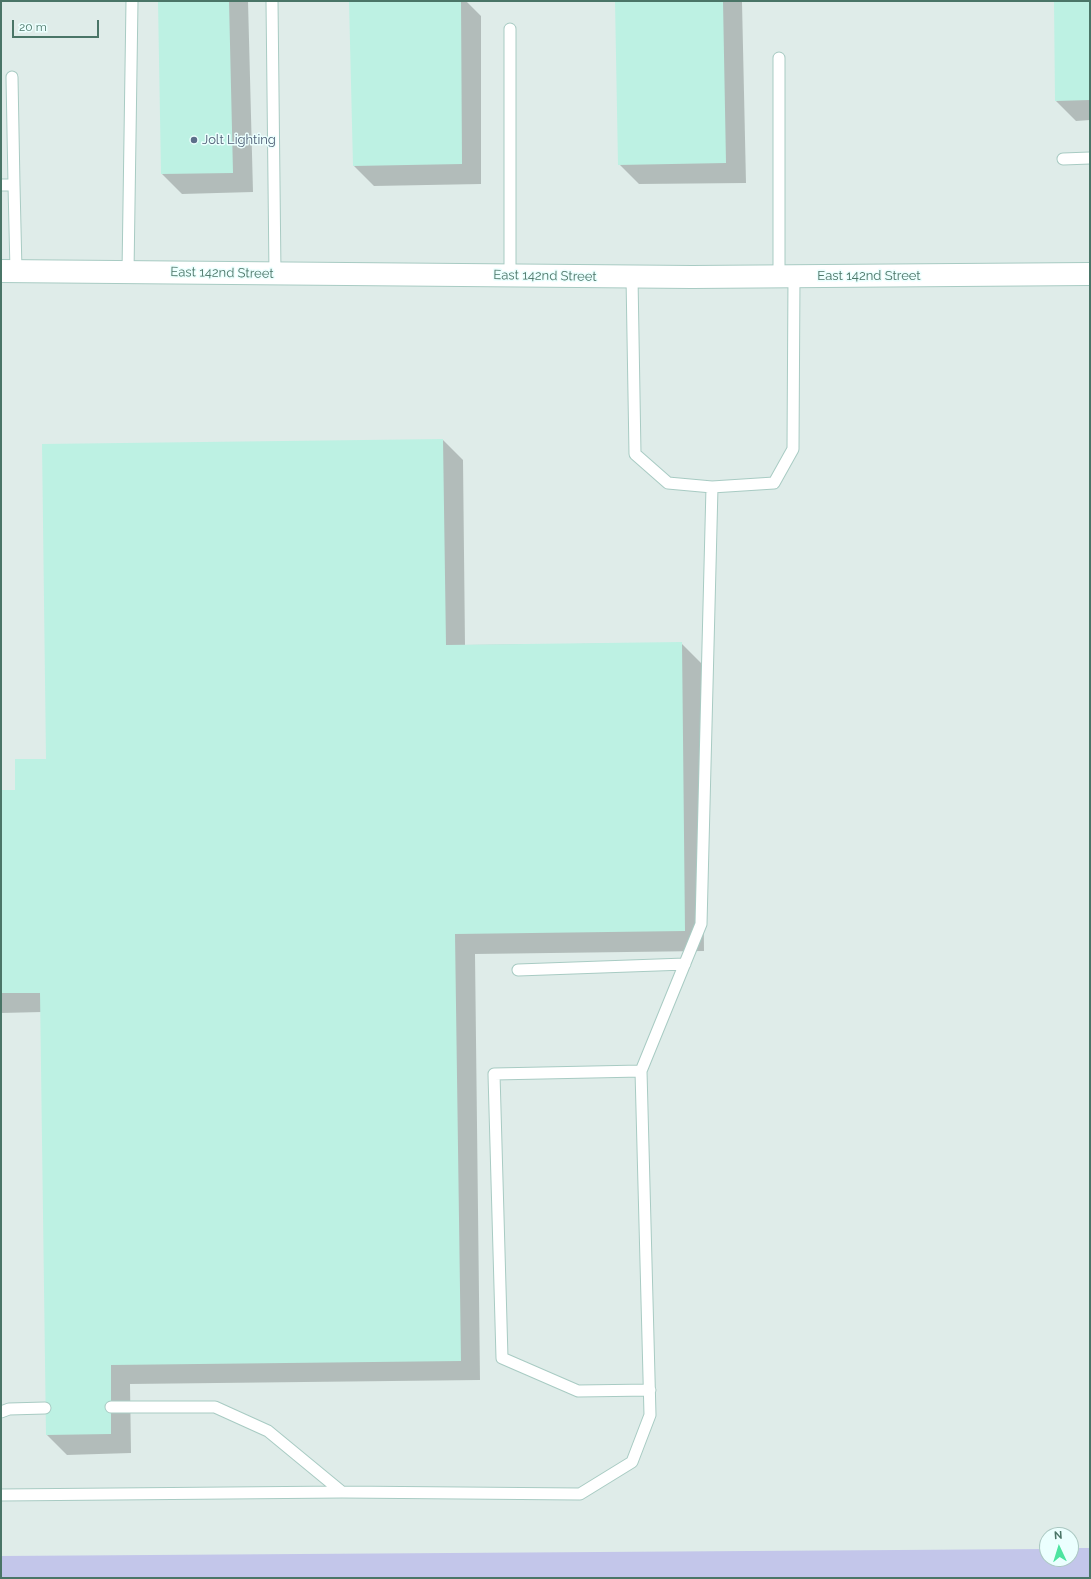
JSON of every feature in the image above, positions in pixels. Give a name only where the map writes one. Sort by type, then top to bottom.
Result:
[{"type":"street","name":"East 142nd Street","points":[[8,271],[632,277],[1090,274]]},
{"type":"lane","points":[[128,272],[132,1]]},
{"type":"lane","points":[[272,1],[275,274]]},
{"type":"lane","points":[[510,29],[510,276]]},
{"type":"lane","points":[[632,277],[635,454],[668,483],[712,487],[774,483],[793,449],[779,58]]},
{"type":"lane","points":[[8,271],[14,185],[12,77]]},
{"type":"lane","points":[[1063,159],[1090,158]]},
{"type":"lane","points":[[1,185],[14,185]]},
{"type":"lane","points":[[1,1495],[342,1492],[580,1494],[632,1462],[650,1414],[641,1071],[702,924],[712,487]]},
{"type":"lane","points":[[518,970],[685,964]]},
{"type":"lane","points":[[641,1071],[494,1074],[502,1358],[578,1391],[650,1390]]},
{"type":"lane","points":[[111,1407],[215,1407],[268,1431],[342,1492]]},
{"type":"lane","points":[[1,1412],[9,1409],[45,1408]]},
{"type":"shaded area","points":[[1,1],[1090,1],[1090,1550],[1079,1550],[1079,1527],[1039,1527],[1039,1550],[1,1557]]},
{"type":"shaded area","points":[[1079,1548],[1090,1548],[1090,1578],[1,1578],[1,1556],[1039,1549],[1039,1567],[1079,1567]]},
{"type":"building","points":[[158,1],[229,1],[233,173],[161,174]]},
{"type":"building","points":[[349,1],[461,1],[462,164],[353,166]]},
{"type":"building","points":[[615,1],[723,1],[726,163],[618,165]]},
{"type":"building","points":[[1054,1],[1090,1],[1090,100],[1055,101]]},
{"type":"building","points":[[443,439],[446,645],[682,642],[685,931],[455,934],[461,1361],[111,1365],[111,1434],[46,1435],[40,993],[1,993],[1,790],[15,790],[15,759],[46,759],[42,444]]},
{"type":"place","name":"Jolt Lighting","points":[[194,140]]}]
